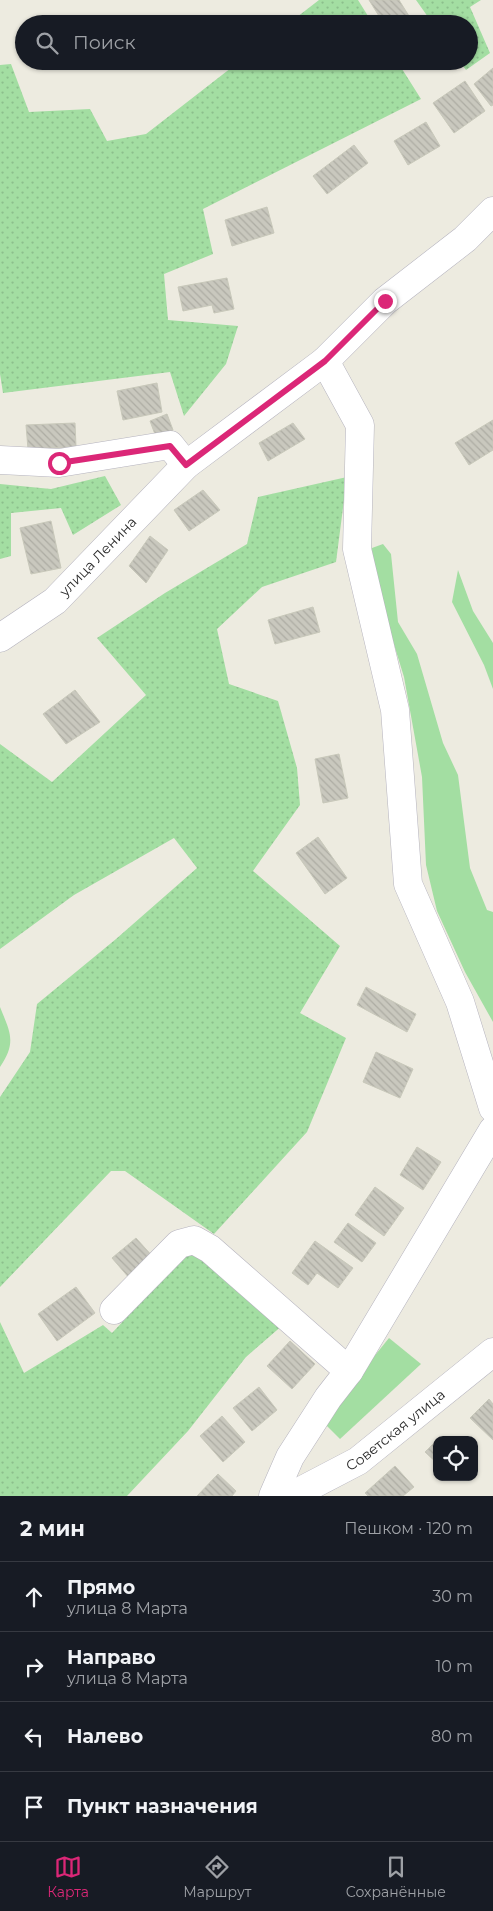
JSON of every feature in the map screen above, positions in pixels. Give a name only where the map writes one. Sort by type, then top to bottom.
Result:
[{"type":"street","name":"улица Ленина","points":[[0,638],[55,601],[186,465],[325,361],[385,301],[465,239],[493,211]]},
{"type":"street","points":[[325,361],[360,425],[357,549],[395,710],[408,884],[460,1002],[493,1108]]},
{"type":"street","points":[[0,460],[59,463],[170,446],[186,465]]},
{"type":"street","points":[[273,1496],[290,1457],[328,1398],[349,1371],[493,1130]]},
{"type":"street","points":[[114,1310],[179,1244],[194,1240],[210,1249],[349,1371]]},
{"type":"street","name":"Советская улица","points":[[291,1496],[358,1461],[493,1352]]},
{"type":"green space","points":[[319,0],[358,0],[367,15],[300,15]]},
{"type":"green space","points":[[416,0],[481,0],[470,7],[473,15],[427,15]]},
{"type":"green space","points":[[478,25],[490,53],[478,62]]},
{"type":"green space","points":[[11,64],[29,112],[90,109],[107,141],[146,134],[228,70],[403,70],[421,99],[203,209],[213,254],[164,274],[168,320],[238,326],[226,364],[184,416],[170,372],[3,393],[0,374],[0,65]]},
{"type":"green space","points":[[105,476],[121,505],[73,535],[61,508],[11,513],[11,556],[0,559],[0,484],[51,489]]},
{"type":"green space","points":[[347,477],[336,562],[262,587],[217,629],[229,684],[278,701],[297,768],[300,805],[253,871],[340,946],[300,1013],[346,1038],[307,1132],[214,1234],[125,1171],[111,1171],[0,1287],[0,1097],[30,1052],[37,1004],[116,939],[197,868],[174,838],[74,895],[0,949],[0,744],[52,782],[146,695],[97,638],[165,593],[247,544],[258,497]]},
{"type":"green space","points":[[383,544],[391,554],[398,622],[417,654],[443,743],[458,775],[470,868],[487,910],[493,912],[493,1022],[465,972],[437,911],[426,865],[422,777],[404,677],[373,576],[372,548]]},
{"type":"green space","points":[[458,570],[473,611],[493,643],[493,689],[484,665],[452,602]]},
{"type":"green space","points":[[0,1007],[9,1030],[10,1044],[9,1051],[0,1067]]},
{"type":"green space","points":[[191,1250],[284,1324],[246,1357],[188,1431],[127,1496],[0,1496],[0,1322],[24,1373],[103,1325],[112,1333]]},
{"type":"green space","points":[[389,1338],[421,1364],[340,1439],[322,1421]]},
{"type":"building","points":[[369,0],[399,0],[408,15],[378,15]]},
{"type":"building","points":[[493,68],[493,105],[491,106],[474,84]]},
{"type":"building","points":[[465,81],[485,111],[454,133],[433,103]]},
{"type":"building","points":[[426,122],[440,146],[408,165],[394,141]]},
{"type":"building","points":[[354,145],[368,163],[327,194],[313,176]]},
{"type":"building","points":[[267,207],[274,233],[232,246],[225,220]]},
{"type":"building","points":[[227,278],[234,309],[214,313],[212,305],[183,311],[178,287]]},
{"type":"building","points":[[157,383],[162,412],[123,420],[117,391]]},
{"type":"building","points":[[167,414],[173,430],[156,437],[150,421]]},
{"type":"building","points":[[493,420],[493,450],[469,465],[455,443]]},
{"type":"building","points":[[75,423],[76,447],[28,449],[26,425]]},
{"type":"building","points":[[293,423],[305,439],[268,461],[259,443]]},
{"type":"building","points":[[203,490],[220,510],[189,531],[174,510]]},
{"type":"building","points":[[51,521],[61,568],[31,574],[20,528]]},
{"type":"building","points":[[150,536],[168,550],[146,583],[129,566]]},
{"type":"building","points":[[313,607],[320,632],[275,644],[268,620]]},
{"type":"building","points":[[75,690],[100,722],[66,744],[43,714]]},
{"type":"building","points":[[339,754],[348,798],[323,803],[315,759]]},
{"type":"building","points":[[318,837],[347,878],[325,894],[296,853]]},
{"type":"building","points":[[366,987],[416,1014],[407,1032],[357,1005]]},
{"type":"building","points":[[376,1052],[413,1069],[400,1098],[363,1082]]},
{"type":"building","points":[[417,1147],[441,1162],[423,1190],[400,1175]]},
{"type":"building","points":[[375,1187],[404,1208],[384,1236],[355,1215]]},
{"type":"building","points":[[348,1223],[376,1243],[362,1262],[334,1242]]},
{"type":"building","points":[[136,1238],[154,1258],[130,1279],[112,1258]]},
{"type":"building","points":[[315,1241],[353,1268],[338,1288],[317,1273],[308,1285],[292,1273]]},
{"type":"building","points":[[76,1287],[95,1313],[57,1341],[38,1314]]},
{"type":"building","points":[[290,1341],[315,1364],[292,1389],[267,1366]]},
{"type":"building","points":[[259,1387],[277,1410],[252,1431],[233,1408]]},
{"type":"building","points":[[489,1399],[493,1404],[493,1440],[470,1418]]},
{"type":"building","points":[[222,1416],[245,1442],[223,1462],[200,1436]]},
{"type":"building","points":[[433,1444],[433,1459],[425,1452]]},
{"type":"building","points":[[395,1466],[414,1487],[403,1496],[368,1496],[365,1493]]},
{"type":"building","points":[[218,1474],[236,1491],[232,1496],[197,1496]]},
{"type":"route","points":[[59,463],[170,446],[186,465],[325,361],[385,301]]}]
